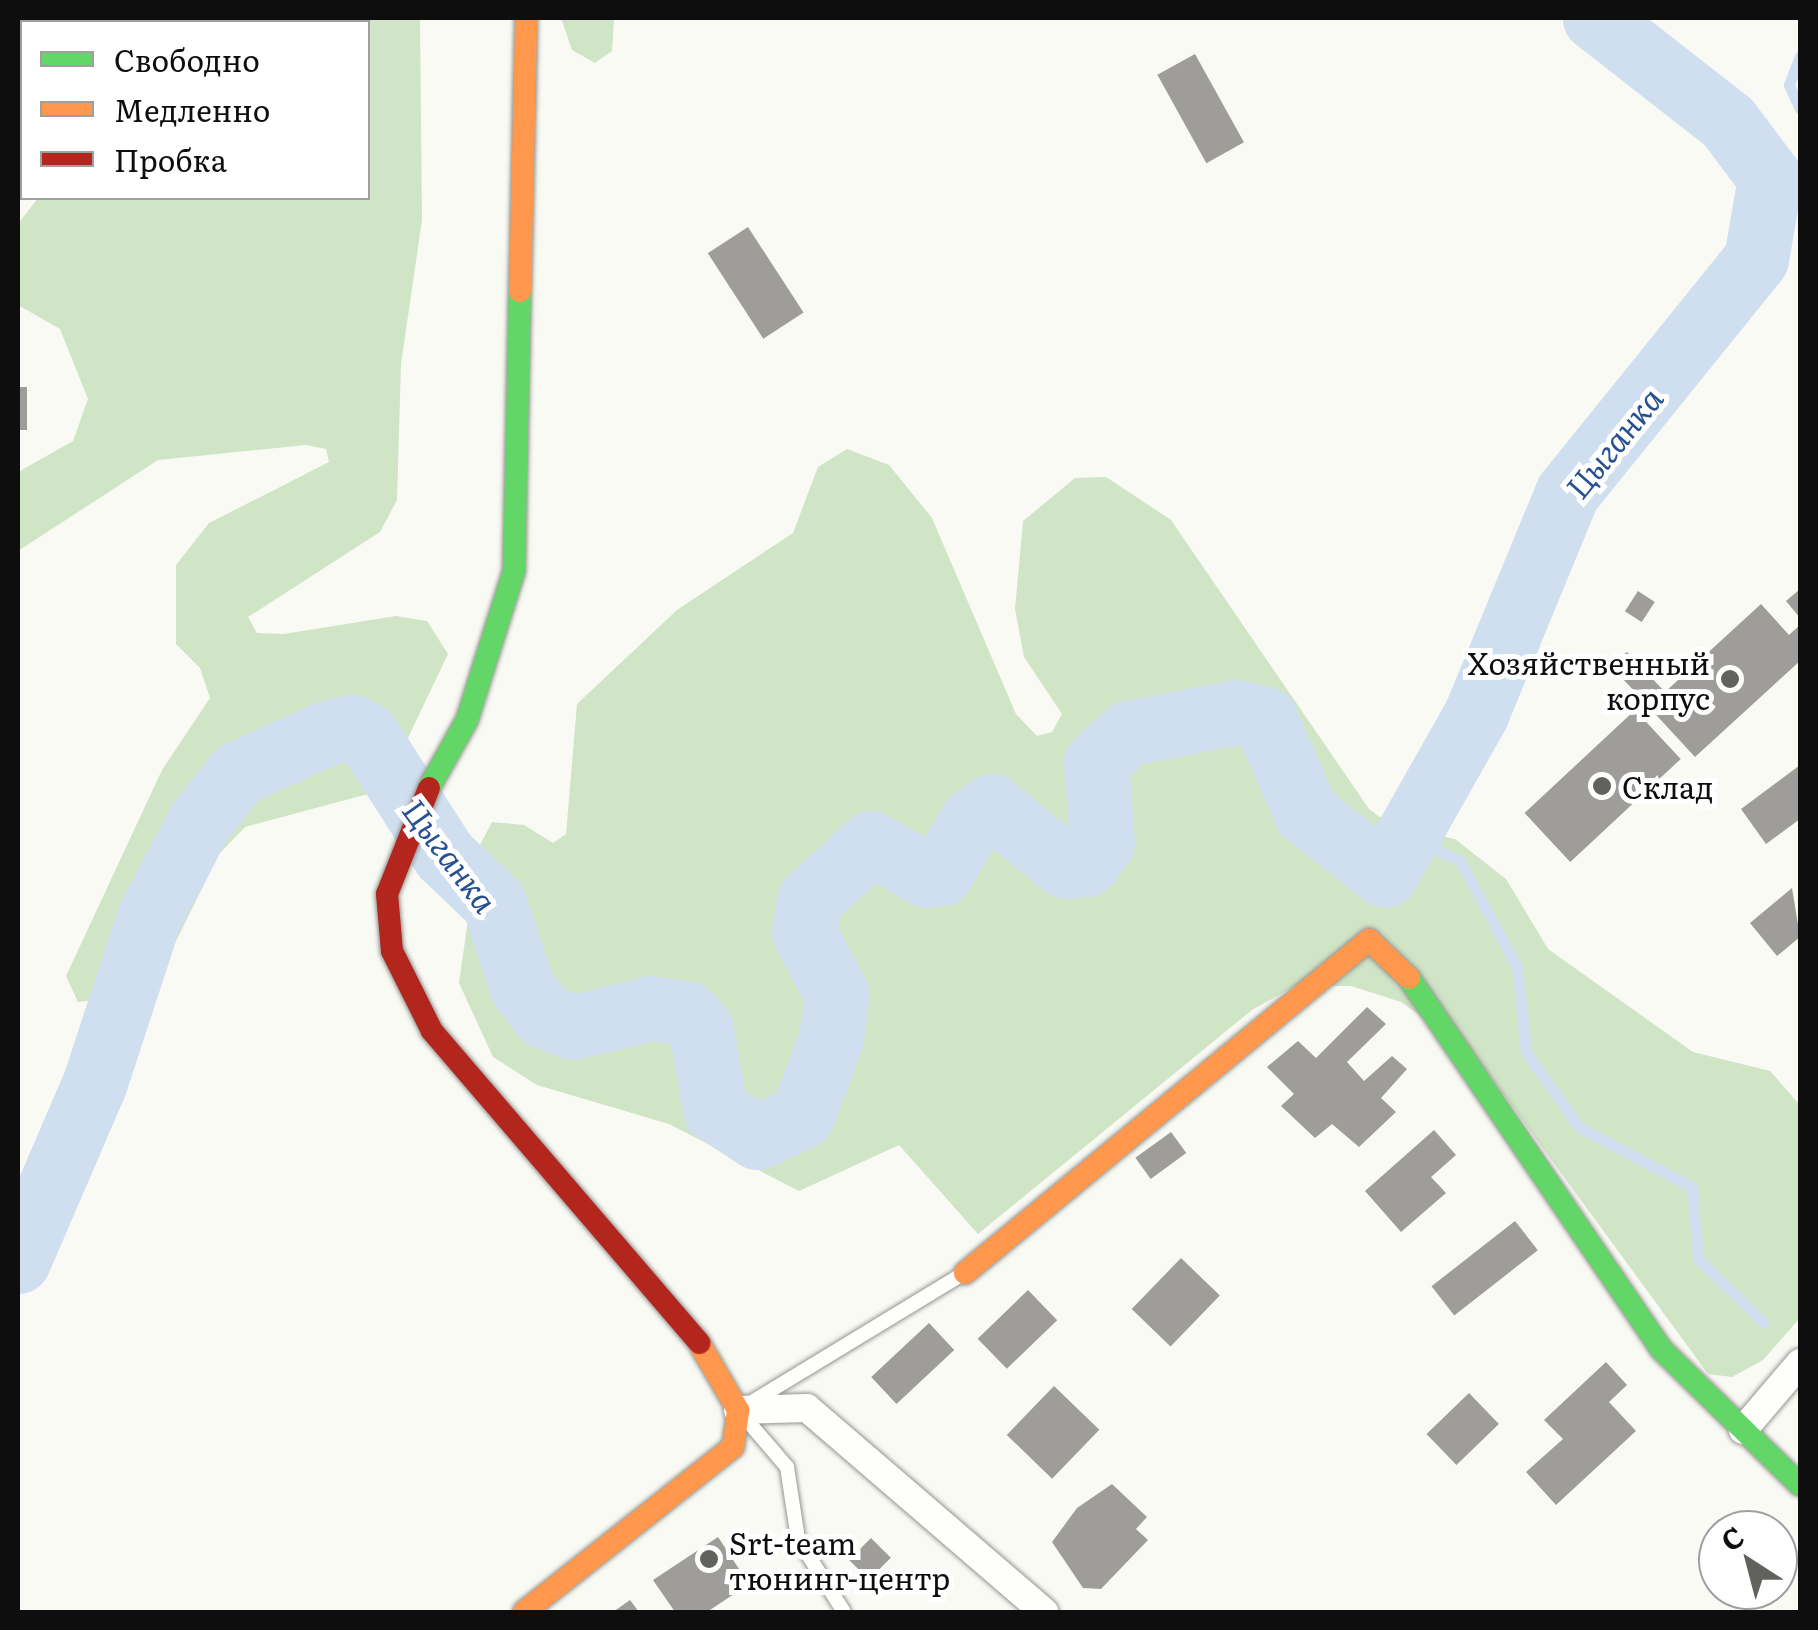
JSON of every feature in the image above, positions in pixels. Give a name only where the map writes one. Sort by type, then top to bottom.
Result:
[{"type":"street","points":[[524,1612],[733,1447],[738,1410],[688,1324],[432,1031],[392,951],[387,894],[414,813],[468,720],[514,570],[526,18]]},
{"type":"street","points":[[964,1272],[1369,940],[1428,996],[1478,1089],[1661,1350],[1800,1485]]},
{"type":"street","points":[[1744,1430],[1800,1363]]},
{"type":"street","points":[[738,1410],[807,1408],[1044,1612]]},
{"type":"lane","points":[[844,1612],[798,1539],[787,1466],[738,1410],[964,1272]]},
{"type":"green space","points":[[420,18],[422,220],[401,364],[397,500],[380,532],[248,617],[257,633],[284,634],[396,616],[427,621],[448,654],[383,790],[245,827],[219,854],[150,994],[78,1002],[66,976],[162,770],[210,698],[200,668],[176,644],[176,565],[209,523],[329,462],[326,449],[306,445],[158,460],[18,551],[18,472],[73,441],[88,399],[60,329],[18,305],[18,224],[36,200],[370,200],[370,20],[260,20]]},
{"type":"green space","points":[[561,18],[614,18],[612,51],[595,63],[572,50]]},
{"type":"green space","points":[[847,449],[889,465],[932,518],[1016,714],[1037,736],[1052,732],[1062,714],[1024,657],[1015,609],[1023,521],[1075,478],[1106,477],[1171,520],[1369,809],[1391,825],[1455,839],[1506,879],[1548,949],[1693,1052],[1770,1071],[1800,1105],[1800,1318],[1763,1360],[1732,1377],[1708,1374],[1474,1054],[1401,1002],[1351,986],[1295,986],[1252,1010],[978,1234],[899,1145],[799,1191],[669,1124],[537,1085],[493,1057],[459,983],[478,849],[492,822],[524,825],[553,843],[566,834],[577,704],[677,610],[793,533],[818,467]]},
{"type":"building","points":[[1195,54],[1244,142],[1206,163],[1157,75]]},
{"type":"building","points":[[748,227],[804,313],[763,339],[708,253]]},
{"type":"building","points":[[18,387],[27,387],[27,430],[18,430]]},
{"type":"building","points":[[1800,589],[1800,618],[1786,601]]},
{"type":"building","points":[[1638,591],[1655,602],[1642,622],[1625,611]]},
{"type":"building","name":"Хозяйственный корпус","points":[[1761,604],[1789,635],[1800,625],[1800,661],[1695,757],[1611,666],[1627,652],[1665,692]]},
{"type":"building","name":"Склад","points":[[1635,710],[1681,759],[1570,862],[1525,813]]},
{"type":"building","points":[[1800,765],[1800,819],[1766,844],[1741,809]]},
{"type":"building","points":[[1792,888],[1800,937],[1777,956],[1750,923]]},
{"type":"building","points":[[1367,1007],[1386,1024],[1347,1062],[1364,1081],[1392,1056],[1407,1069],[1381,1098],[1396,1112],[1359,1147],[1332,1124],[1315,1138],[1281,1106],[1294,1094],[1267,1067],[1298,1041],[1316,1058]]},
{"type":"building","points":[[1434,1130],[1456,1155],[1431,1177],[1446,1193],[1401,1232],[1365,1191]]},
{"type":"building","points":[[1171,1132],[1186,1153],[1151,1179],[1135,1158]]},
{"type":"building","points":[[1515,1221],[1538,1250],[1454,1315],[1431,1286]]},
{"type":"building","points":[[1181,1258],[1220,1296],[1171,1347],[1132,1309]]},
{"type":"building","points":[[1028,1290],[1057,1320],[1007,1369],[978,1339]]},
{"type":"building","points":[[929,1323],[954,1350],[896,1404],[871,1377]]},
{"type":"building","points":[[1606,1362],[1627,1385],[1609,1402],[1636,1431],[1556,1505],[1526,1472],[1563,1439],[1544,1420]]},
{"type":"building","points":[[1054,1386],[1099,1430],[1052,1479],[1007,1435]]},
{"type":"building","points":[[1469,1393],[1499,1424],[1456,1465],[1427,1434]]},
{"type":"building","points":[[1112,1484],[1147,1517],[1136,1529],[1148,1540],[1101,1589],[1083,1588],[1052,1542],[1077,1508]]},
{"type":"building","name":"Srt-team тюнинг-центр","points":[[718,1537],[749,1584],[707,1612],[675,1612],[653,1580]]},
{"type":"building","points":[[871,1538],[891,1558],[869,1580],[849,1560]]},
{"type":"building","points":[[630,1600],[639,1612],[613,1612]]},
{"type":"waterway","name":"Цыганка","points":[[18,1261],[95,1082],[149,917],[199,822],[238,773],[326,733],[352,727],[367,735],[444,855],[494,903],[522,987],[544,1016],[573,1027],[651,1008],[686,1013],[701,1029],[715,1110],[757,1137],[802,1116],[831,1038],[837,995],[804,932],[809,900],[871,843],[926,875],[941,873],[972,820],[992,806],[1065,866],[1086,864],[1102,843],[1096,762],[1128,733],[1237,712],[1265,719],[1306,813],[1385,875],[1476,714],[1567,493],[1756,259],[1770,178],[1728,122],[1595,18]]},
{"type":"waterway","points":[[1800,56],[1789,85],[1800,109]]},
{"type":"waterway","points":[[1770,178],[1800,171]]},
{"type":"waterway","points":[[1409,836],[1460,861],[1517,967],[1526,1052],[1579,1127],[1692,1187],[1698,1259],[1763,1322]]},
{"type":"traffic: fast","points":[[429,788],[467,720],[514,571],[520,291]]},
{"type":"traffic: fast","points":[[1409,978],[1661,1349],[1800,1485]]},
{"type":"traffic: slow","points":[[520,291],[526,18]]},
{"type":"traffic: slow","points":[[965,1273],[1369,940],[1409,978]]},
{"type":"traffic: slow","points":[[524,1612],[733,1447],[738,1410],[699,1343]]},
{"type":"traffic: jam","points":[[429,788],[387,894],[392,951],[432,1031],[699,1343]]},
{"type":"place","name":"Хозяйственный корпус","points":[[1730,679]]},
{"type":"place","name":"Склад","points":[[1602,786]]},
{"type":"place","name":"Srt-team тюнинг-центр","points":[[709,1559]]}]
